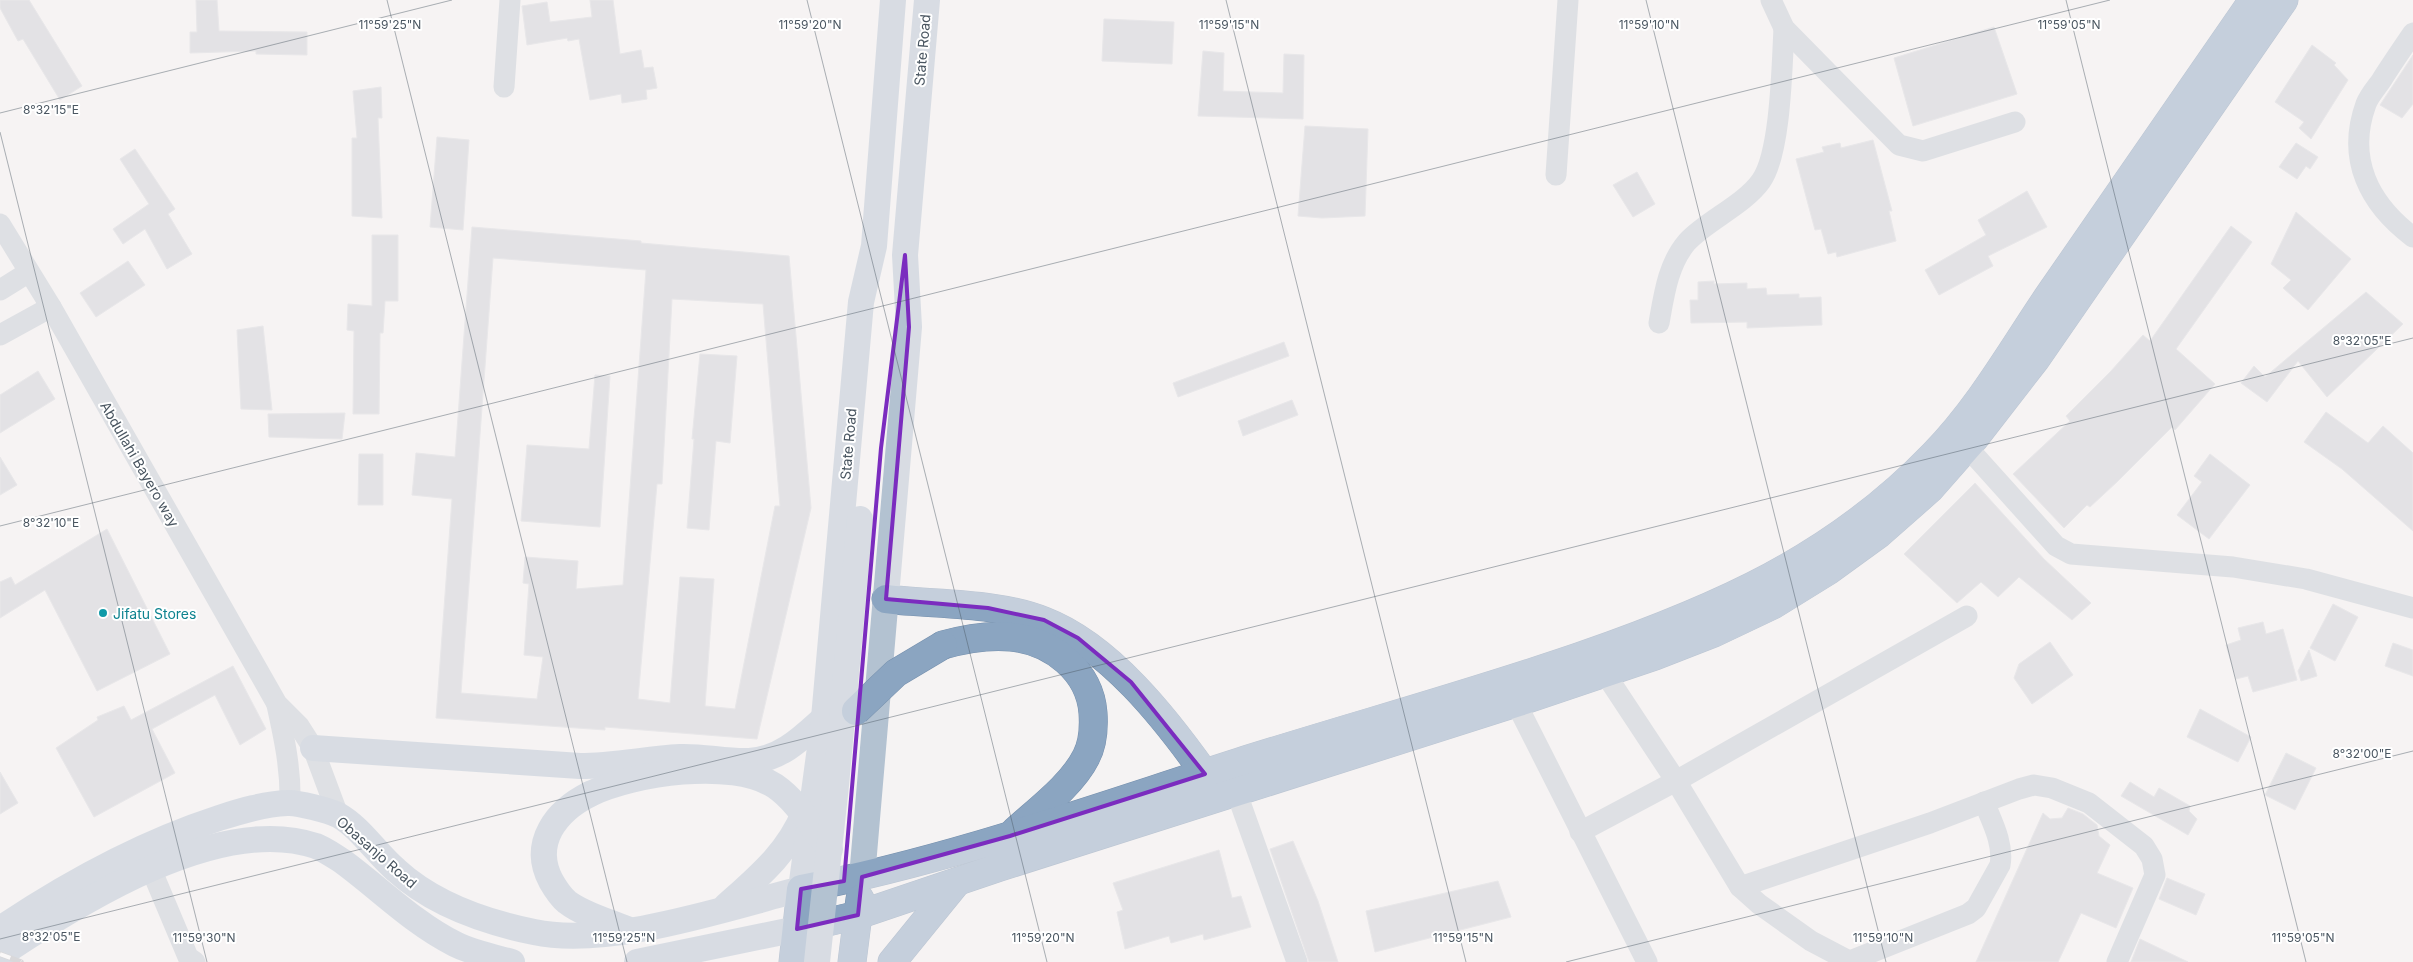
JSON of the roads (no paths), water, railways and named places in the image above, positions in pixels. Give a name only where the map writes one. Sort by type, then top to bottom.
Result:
[{"type":"highway","points":[[793,962],[801,889],[862,877],[1010,836],[1501,683],[1655,630],[1710,608],[1774,575],[1829,543],[1882,503],[1936,452],[1980,397],[2252,0]]},
{"type":"highway","points":[[796,929],[858,915],[1236,791],[1516,703],[1714,633],[1773,605],[1828,571],[1879,534],[1930,489],[1967,447],[2036,359],[2284,0]]},
{"type":"highway","points":[[886,598],[988,608],[1044,620],[1078,638],[1131,682],[1175,732],[1205,774]]},
{"type":"highway","points":[[856,711],[896,673],[943,645],[959,640],[984,637],[1012,637],[1031,642],[1067,660],[1078,671],[1092,701],[1092,739],[1087,756],[1076,773],[1010,836]]},
{"type":"highway","points":[[852,962],[862,877]]},
{"type":"highway","points":[[892,962],[957,882]]},
{"type":"main road","name":"State Road","points":[[801,889],[824,718],[861,302],[874,246],[893,0]]},
{"type":"main road","name":"State Road","points":[[862,877],[909,327],[905,255],[927,0]]},
{"type":"main road","points":[[835,962],[846,862],[867,520],[874,246]]},
{"type":"main road","points":[[817,962],[867,520],[905,255]]},
{"type":"main road","points":[[313,748],[580,766],[604,766],[682,757],[750,761],[772,755],[794,745],[824,718]]},
{"type":"main road","points":[[628,930],[567,902],[554,887],[546,872],[543,858],[545,839],[551,826],[562,812],[590,794],[608,786],[668,772],[698,771],[756,778],[775,786],[794,804],[830,849]]},
{"type":"main road","points":[[722,909],[767,869],[780,854],[797,830],[814,786]]},
{"type":"main road","name":"Obasanjo Road","points":[[7,937],[146,846],[254,807],[290,802],[338,815],[359,832],[395,870],[423,892],[462,911],[536,933],[597,934],[628,930],[801,889]]},
{"type":"main road","name":"Obasanjo Road","points":[[7,937],[90,901],[169,860],[256,838],[286,840],[317,846],[341,861],[420,922],[454,944],[482,955],[512,962]]},
{"type":"main road","points":[[637,962],[796,929]]},
{"type":"main road","points":[[728,962],[770,948],[785,940],[796,929]]},
{"type":"street","points":[[504,87],[510,0]]},
{"type":"street","points":[[1556,175],[1568,0]]},
{"type":"street","points":[[1771,0],[1784,28],[1899,145],[1923,151],[2015,122]]},
{"type":"street","points":[[1659,323],[1668,275],[1687,242],[1734,206],[1761,181],[1775,146],[1784,28]]},
{"type":"street","points":[[2413,34],[2366,103],[2360,134],[2361,169],[2370,192],[2393,222],[2413,237]]},
{"type":"street","name":"Abdullahi Bayero way","points":[[2,231],[51,307],[277,704]]},
{"type":"street","points":[[0,290],[29,272]]},
{"type":"street","points":[[0,335],[51,307]]},
{"type":"street","points":[[1967,447],[2056,546],[2071,554],[2233,567],[2306,579],[2413,608]]},
{"type":"street","points":[[1580,832],[1676,781],[1967,616]]},
{"type":"street","points":[[1604,672],[1676,781],[1740,887],[1759,904],[1811,941],[1850,962],[1968,914],[1976,908],[2002,858],[2001,847],[1984,802]]},
{"type":"street","points":[[1516,703],[1647,962]]},
{"type":"street","points":[[277,704],[299,726],[313,748],[338,815]]},
{"type":"street","points":[[277,704],[286,743],[290,802]]},
{"type":"street","points":[[1740,887],[2034,785],[2052,788],[2089,803],[2144,846],[2152,859],[2155,875],[2116,962]]},
{"type":"street","points":[[1236,791],[1298,962]]},
{"type":"street","points":[[151,869],[188,958],[195,962]]},
{"type":"railway","points":[[0,954],[21,962]]},
{"type":"place","name":"Jifatu Stores","points":[[103,613]]}]
